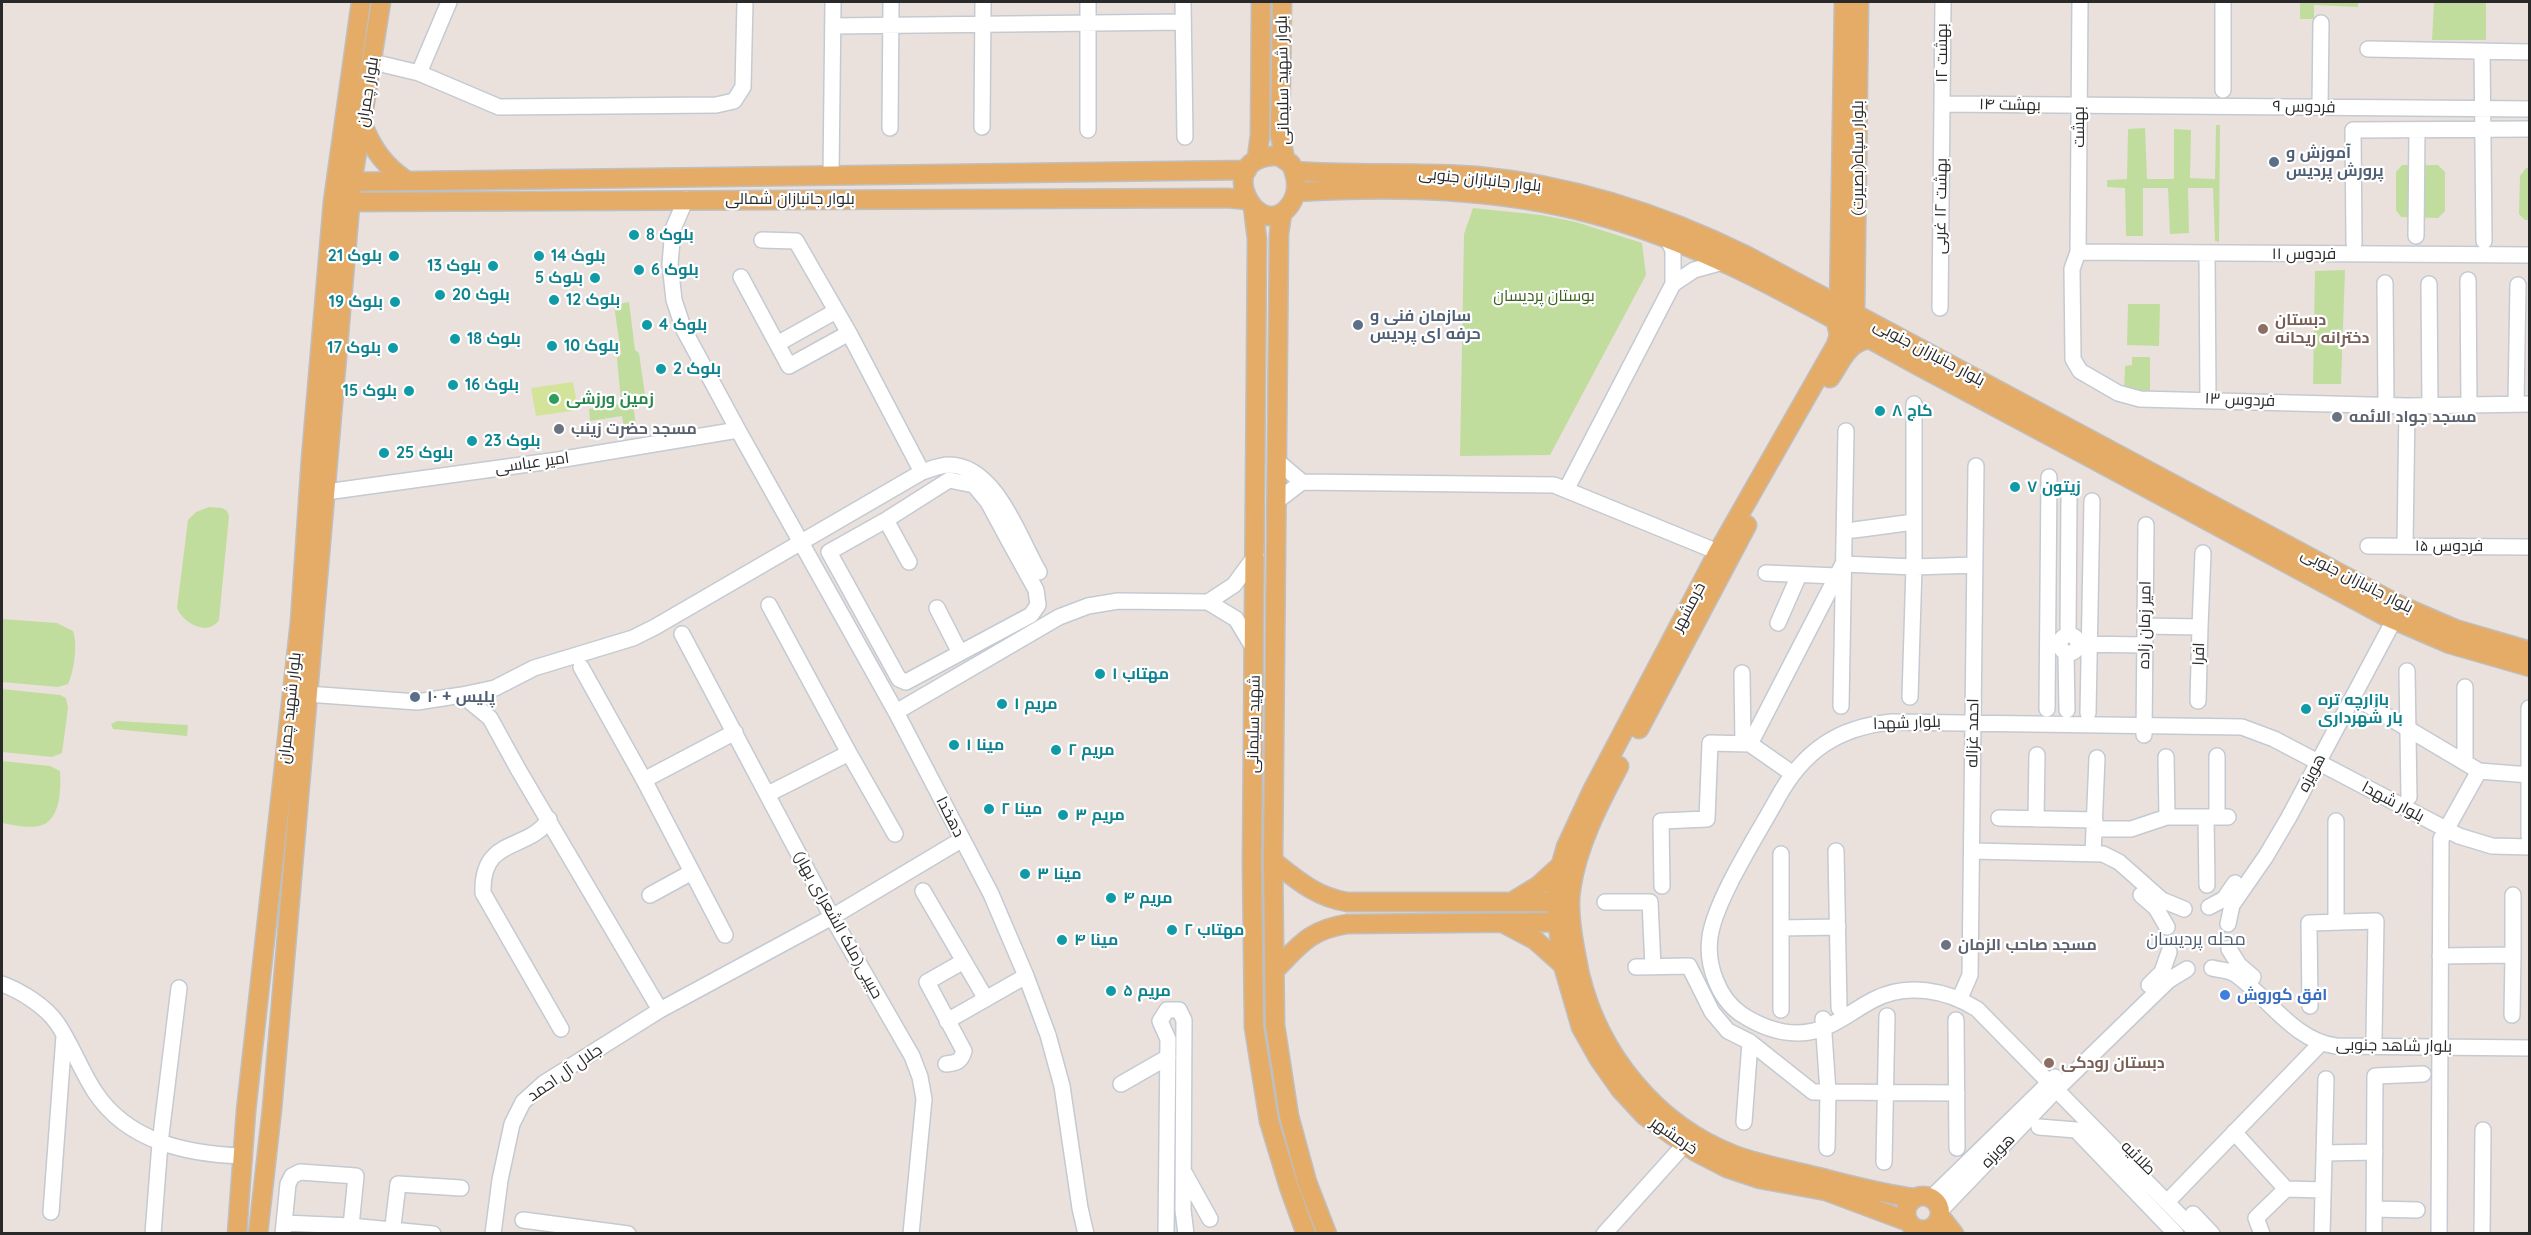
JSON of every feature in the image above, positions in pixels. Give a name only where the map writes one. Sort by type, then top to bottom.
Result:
[{"type":"main road","points":[[344,182],[361,2]]},
{"type":"main road","name":"بلوار چمران","points":[[344,182],[363,125],[381,2]]},
{"type":"main road","name":"بلوار شهید سلیمانی","points":[[1252,164],[1260,135],[1261,2]]},
{"type":"main road","name":"بلوار شهید سلیمانی","points":[[1282,2],[1280,135],[1289,165]]},
{"type":"main road","name":"بلوار سپاه(بصیرت)","points":[[1844,2],[1851,44],[1856,314]]},
{"type":"main road","name":"بلوار سپاه(بصیرت)","points":[[1837,313],[1851,44],[1859,2]]},
{"type":"main road","points":[[363,125],[375,152],[388,168],[407,181]]},
{"type":"main road","points":[[1275,156],[1289,165],[1296,192],[1289,207],[1282,213],[1268,215],[1250,203],[1244,182],[1252,164],[1275,156]]},
{"type":"main road","name":"بلوار جانبازان شمالی","points":[[344,182],[831,176],[1252,164]]},
{"type":"main road","name":"بلوار جانبازان جنوبی","points":[[1289,165],[1330,174],[1413,173],[1477,176],[1540,185],[1597,198],[1701,233],[1837,313],[1870,339],[2390,618],[2450,644],[2529,667]]},
{"type":"main road","name":"بلوار شهید چمران","points":[[237,1233],[242,1156],[300,622],[311,476],[344,182]]},
{"type":"main road","name":"بلوار جانبازان جنوبی","points":[[1296,192],[1413,189],[1475,192],[1537,201],[1593,214],[1666,237],[1837,313],[1856,314],[2397,604],[2455,629],[2529,651]]},
{"type":"main road","name":"بلوار جانبازان شمالی","points":[[342,202],[1228,198],[1250,203]]},
{"type":"main road","points":[[348,232],[367,210],[388,201]]},
{"type":"main road","name":"بلوار شهید چمران","points":[[258,1233],[272,1110],[348,232],[342,202]]},
{"type":"main road","name":"شهید سلیمانی","points":[[1250,203],[1257,239],[1252,861],[1254,1027],[1269,1121],[1306,1233]]},
{"type":"main road","name":"شهید سلیمانی","points":[[1282,213],[1277,461],[1275,1024],[1289,1116],[1307,1182],[1327,1233]]},
{"type":"main road","points":[[1837,313],[1845,343],[1870,339]]},
{"type":"main road","name":"خرمشهر","points":[[1845,343],[1718,552],[1592,790],[1566,847],[1556,882],[1563,902],[1565,922],[1563,965],[1581,1028],[1599,1059],[1620,1089],[1645,1116],[1684,1145],[1727,1168],[1760,1179],[1826,1191],[1920,1228]]},
{"type":"main road","name":"خرمشهر","points":[[1563,902],[1570,891],[1585,839],[1604,795],[1845,343]]},
{"type":"main road","points":[[311,476],[326,492]]},
{"type":"main road","points":[[1274,861],[1308,889],[1327,898],[1347,902],[1563,902]]},
{"type":"main road","points":[[1513,901],[1538,886],[1561,865]]},
{"type":"main road","points":[[1501,922],[1534,940],[1563,965]]},
{"type":"main road","points":[[1274,970],[1309,936],[1329,927],[1347,924],[1565,922]]},
{"type":"main road","name":"خرمشهر","points":[[1565,922],[1595,1022],[1611,1052],[1655,1105],[1703,1140],[1733,1154],[1764,1165],[1932,1206]]},
{"type":"main road","points":[[1932,1206],[1934,1226],[1920,1228],[1906,1211],[1932,1206]]},
{"type":"main road","points":[[1932,1206],[1954,1233]]},
{"type":"street","points":[[420,73],[449,2]]},
{"type":"street","points":[[373,62],[420,73],[499,107],[716,105],[734,101],[743,87],[745,2]]},
{"type":"street","points":[[831,176],[833,2]]},
{"type":"street","points":[[890,128],[891,2]]},
{"type":"street","points":[[982,127],[983,2]]},
{"type":"street","points":[[1088,2],[1088,130]]},
{"type":"street","points":[[1183,2],[1185,137]]},
{"type":"street","name":"بهشت ۱۲","points":[[1942,104],[1943,2]]},
{"type":"street","name":"بهشت","points":[[2078,252],[2080,2]]},
{"type":"street","points":[[2223,2],[2223,90]]},
{"type":"street","points":[[833,26],[1183,22]]},
{"type":"street","points":[[2320,107],[2321,23]]},
{"type":"street","points":[[2368,49],[2529,52]]},
{"type":"street","points":[[2482,51],[2484,241]]},
{"type":"street","name":"بهشت ۱۴","points":[[1942,104],[2079,105]]},
{"type":"street","name":"بهشت ۱۲ غربی","points":[[1940,308],[1942,104]]},
{"type":"street","name":"فردوس ۹","points":[[2079,105],[2529,109]]},
{"type":"street","points":[[2354,243],[2353,130],[2529,129]]},
{"type":"street","points":[[2416,236],[2417,130]]},
{"type":"street","name":"دهخدا","points":[[686,199],[679,212],[672,243],[671,280],[674,300],[693,349],[896,712],[991,894],[1048,1035],[1062,1086],[1080,1208],[1086,1233]]},
{"type":"street","points":[[1566,490],[1673,284],[1673,250],[1666,237]]},
{"type":"street","points":[[762,240],[796,241],[849,333],[922,472]]},
{"type":"street","name":"فردوس ۱۱","points":[[2078,252],[2529,255]]},
{"type":"street","name":"فردوس ۱۳","points":[[2078,252],[2072,268],[2072,352],[2080,371],[2129,397],[2407,406],[2523,404]]},
{"type":"street","points":[[2207,253],[2208,399]]},
{"type":"street","points":[[1673,284],[1694,270],[1723,262]]},
{"type":"street","points":[[741,277],[789,366],[849,333]]},
{"type":"street","points":[[2468,280],[2469,405]]},
{"type":"street","points":[[2385,283],[2386,405]]},
{"type":"street","points":[[2429,284],[2430,405]]},
{"type":"street","points":[[2518,285],[2523,404]]},
{"type":"street","points":[[777,344],[836,311]]},
{"type":"street","points":[[1911,697],[1914,404]]},
{"type":"street","points":[[2405,546],[2407,406]]},
{"type":"street","name":"امیر عباسی","points":[[326,492],[558,460],[738,430]]},
{"type":"street","points":[[1841,706],[1840,570],[1846,431]]},
{"type":"street","points":[[1277,461],[1302,482]]},
{"type":"street","points":[[308,694],[417,702],[495,688],[534,668],[633,638],[801,544],[922,472],[951,465],[975,472],[993,489],[1014,538],[1036,590],[1038,605],[1031,615],[906,682],[899,680],[829,552],[886,520],[949,480],[974,485],[988,502],[1014,538],[1039,572]]},
{"type":"street","name":"احمد غزاله","points":[[1963,994],[1970,975],[1976,466]]},
{"type":"street","points":[[2049,477],[2068,644],[2088,713]]},
{"type":"street","points":[[1277,501],[1302,482],[1554,484],[1718,552]]},
{"type":"street","points":[[2067,710],[2069,497]]},
{"type":"street","points":[[2047,710],[2068,644],[2092,501]]},
{"type":"street","points":[[886,520],[909,562]]},
{"type":"street","points":[[1854,530],[1914,522]]},
{"type":"street","name":"امیر زمان زاده","points":[[2144,730],[2146,525]]},
{"type":"street","name":"فردوس ۱۵","points":[[2368,546],[2529,547]]},
{"type":"street","points":[[2200,627],[2204,553]]},
{"type":"street","points":[[1208,602],[1234,585],[1256,555]]},
{"type":"street","points":[[1766,573],[1800,575],[1840,570],[1975,565]]},
{"type":"street","points":[[1746,744],[1840,570]]},
{"type":"street","points":[[1778,623],[1800,575]]},
{"type":"street","points":[[896,712],[1059,617],[1088,606],[1118,601],[1208,602],[1236,619],[1255,651]]},
{"type":"street","points":[[769,605],[895,834]]},
{"type":"street","points":[[937,608],[960,653]]},
{"type":"street","name":"هویزه","points":[[2228,924],[2232,905],[2266,856],[2311,764],[2390,618]]},
{"type":"street","name":"افرا","points":[[2145,626],[2200,627],[2198,701]]},
{"type":"street","name":"حبیبی(ملک الشعرای بهار)","points":[[681,634],[832,917],[906,1046],[920,1077],[924,1099],[923,1127],[911,1233]]},
{"type":"street","points":[[2068,644],[2144,645]]},
{"type":"street","points":[[581,667],[644,780],[725,935]]},
{"type":"street","points":[[2407,671],[2409,797]]},
{"type":"street","points":[[1742,673],[1746,744]]},
{"type":"street","points":[[2464,687],[2465,762]]},
{"type":"street","points":[[490,718],[495,688]]},
{"type":"street","points":[[462,695],[490,718],[660,1010]]},
{"type":"street","points":[[2368,705],[2479,771],[2529,775]]},
{"type":"street","points":[[2529,708],[2529,842]]},
{"type":"street","name":"بلوار شهدا","points":[[1738,883],[1784,786],[1819,747],[1841,734],[1866,724],[1892,722],[1973,728]]},
{"type":"street","name":"بلوار شهدا","points":[[2057,1083],[1983,1001],[1963,994],[1944,982],[1896,981],[1871,989],[1856,1004],[1809,1032],[1783,1032],[1757,1025],[1736,1010],[1719,989],[1710,964],[1710,938],[1717,912],[1738,883],[1792,792],[1808,771],[1825,755],[1845,743],[1868,734],[1892,732],[1973,728],[2144,730],[2242,727],[2257,731],[2311,764],[2443,834],[2474,853],[2529,858]]},
{"type":"street","points":[[644,780],[735,732]]},
{"type":"street","points":[[1662,886],[1660,821],[1707,819],[1710,743],[1746,744],[1793,774]]},
{"type":"street","points":[[768,794],[849,753]]},
{"type":"street","points":[[2036,819],[2037,755]]},
{"type":"street","points":[[2207,885],[2217,817],[2217,756]]},
{"type":"street","points":[[2166,757],[2166,817]]},
{"type":"street","points":[[2093,853],[2097,758]]},
{"type":"street","name":"هویزه","points":[[2209,907],[2224,899],[2311,764]]},
{"type":"street","points":[[2439,1233],[2443,834],[2479,771]]},
{"type":"street","points":[[1999,818],[2036,819],[2131,829],[2166,817],[2217,817]]},
{"type":"street","points":[[549,819],[544,826],[499,851],[488,863],[484,873],[483,892],[561,1029]]},
{"type":"street","points":[[2336,821],[2336,922]]},
{"type":"street","name":"بلوار شهدا","points":[[2443,834],[2477,843],[2529,842]]},
{"type":"street","name":"جلال آل احمد","points":[[493,1233],[500,1180],[512,1125],[523,1102],[544,1083],[660,1010],[832,917],[962,840]]},
{"type":"street","points":[[1836,851],[1839,1008]]},
{"type":"street","points":[[1972,856],[2093,853],[2112,857],[2162,900],[2184,909]]},
{"type":"street","points":[[1781,854],[1781,1010]]},
{"type":"street","points":[[1972,856],[2100,864],[2113,870],[2156,908],[2168,927]]},
{"type":"street","points":[[650,896],[692,872]]},
{"type":"street","points":[[923,891],[986,999]]},
{"type":"street","points":[[2512,1015],[2513,895]]},
{"type":"street","points":[[1605,902],[1650,902],[1653,967]]},
{"type":"street","points":[[2197,906],[2209,907],[2220,914],[2228,924],[2231,937],[2229,949],[2223,960],[2212,968],[2200,971],[2187,969],[2176,963],[2169,952],[2166,940],[2168,927],[2174,916],[2184,909],[2197,906]]},
{"type":"street","points":[[2310,1006],[2309,922],[2376,921],[2374,1036]]},
{"type":"street","points":[[1781,928],[1838,927]]},
{"type":"street","name":"بلوار شاهد جنوبی","points":[[2229,949],[2240,965],[2315,1029],[2324,1034],[2529,1048]]},
{"type":"street","name":"هویزه","points":[[2057,1083],[2162,972],[2169,952]]},
{"type":"street","points":[[2440,956],[2513,955]]},
{"type":"street","points":[[946,1064],[956,1064],[962,1058],[964,1051],[927,982],[964,961]]},
{"type":"street","points":[[1636,967],[1689,966],[1712,1012],[1728,1031],[1750,1042],[1812,1092],[1957,1093]]},
{"type":"street","name":"بلوار شاهد جنوبی","points":[[2212,968],[2233,973],[2298,1029],[2320,1044],[2440,1042],[2529,1037]]},
{"type":"street","name":"هویزه","points":[[1932,1206],[2057,1083],[2169,980],[2187,969]]},
{"type":"street","points":[[947,1021],[1026,976]]},
{"type":"street","points":[[2,984],[33,1000],[57,1023],[97,1095],[122,1121],[142,1136],[183,1150],[242,1156]]},
{"type":"street","points":[[153,1233],[160,1143],[179,988]]},
{"type":"street","name":"بلوار شهدا","points":[[1824,1022],[1839,1008],[1856,1004]]},
{"type":"street","points":[[1166,1233],[1168,1039],[1160,1021],[1167,1011],[1179,1011],[1184,1020],[1186,1233]]},
{"type":"street","points":[[1884,1162],[1887,1016]]},
{"type":"street","points":[[1956,1020],[1957,1148]]},
{"type":"street","points":[[1824,1022],[1828,1092],[1827,1148]]},
{"type":"street","points":[[51,1212],[64,1036]]},
{"type":"street","points":[[1744,1122],[1750,1042]]},
{"type":"street","points":[[2170,1198],[2320,1044]]},
{"type":"street","points":[[1121,1084],[1168,1057]]},
{"type":"street","points":[[2374,1233],[2375,1076],[2423,1074]]},
{"type":"street","points":[[2322,1233],[2326,1079]]},
{"type":"street","name":"طلائیه","points":[[2057,1083],[2170,1198],[2212,1233]]},
{"type":"street","points":[[2039,1127],[2076,1130],[2176,1233]]},
{"type":"street","points":[[2482,1233],[2483,1130]]},
{"type":"street","points":[[2234,1132],[2286,1189]]},
{"type":"street","points":[[1605,1233],[1684,1145]]},
{"type":"street","points":[[2324,1153],[2374,1152]]},
{"type":"street","points":[[1184,1171],[1210,1219]]},
{"type":"street","points":[[357,1229],[356,1176],[300,1172],[292,1176],[288,1184],[284,1228],[433,1233]]},
{"type":"street","points":[[392,1232],[398,1184],[461,1188]]},
{"type":"street","points":[[2262,1233],[2256,1218],[2286,1189],[2323,1190]]},
{"type":"street","name":"طلائیه","points":[[2170,1198],[2198,1233]]},
{"type":"street","points":[[2374,1209],[2418,1210]]},
{"type":"street","points":[[523,1220],[601,1232],[628,1233]]},
{"type":"green space","points":[[2300,2],[2358,2],[2358,7],[2314,5],[2314,19],[2300,19]]},
{"type":"green space","points":[[2434,2],[2486,2],[2486,40],[2432,40]]},
{"type":"green space","points":[[2216,125],[2220,125],[2219,242],[2215,241],[2213,188],[2188,188],[2189,233],[2170,234],[2168,188],[2143,188],[2143,236],[2126,236],[2125,188],[2107,187],[2107,180],[2127,179],[2128,129],[2145,128],[2147,179],[2174,179],[2174,129],[2191,130],[2190,178],[2215,179]]},
{"type":"green space","points":[[2402,165],[2438,165],[2445,172],[2445,211],[2438,218],[2401,217],[2396,210],[2396,172]]},
{"type":"green space","points":[[2526,168],[2529,168],[2529,220],[2525,220],[2519,214],[2520,176]]},
{"type":"green space","name":"بوستان پردیسان","points":[[1473,208],[1541,215],[1576,222],[1642,243],[1646,275],[1550,455],[1460,456],[1464,234]]},
{"type":"green space","points":[[2345,270],[2341,384],[2313,384],[2315,271]]},
{"type":"green space","points":[[629,302],[635,350],[639,353],[645,395],[632,397],[637,433],[625,435],[622,416],[590,421],[589,409],[618,404],[621,401],[617,358],[621,354],[614,305]]},
{"type":"green space","points":[[2128,304],[2160,304],[2159,346],[2127,345]]},
{"type":"green space","points":[[2132,357],[2150,357],[2150,391],[2124,391],[2125,366],[2132,365]]},
{"type":"green space","name":"زمین ورزشی","points":[[573,382],[578,410],[536,416],[531,388]]},
{"type":"green space","points":[[209,507],[222,508],[229,516],[219,620],[214,625],[202,628],[185,619],[177,608],[188,520],[196,512]]},
{"type":"green space","points":[[2,619],[57,623],[73,631],[75,658],[68,684],[58,687],[2,682]]},
{"type":"green space","points":[[2,689],[60,695],[66,698],[68,708],[62,753],[52,757],[2,752]]},
{"type":"green space","points":[[117,721],[188,725],[187,736],[113,729],[111,724]]},
{"type":"green space","points":[[2,761],[50,766],[60,771],[57,807],[45,824],[29,827],[2,823]]},
{"type":"place","name":"آموزش و پرورش پردیس","points":[[2274,162]]},
{"type":"place","name":"بلوک 8","points":[[634,235]]},
{"type":"place","name":"بلوک 21","points":[[394,256]]},
{"type":"place","name":"بلوک 14","points":[[539,256]]},
{"type":"place","name":"بلوک 13","points":[[493,266]]},
{"type":"place","name":"بلوک 6","points":[[639,270]]},
{"type":"place","name":"بلوک 5","points":[[595,278]]},
{"type":"place","name":"بلوک 20","points":[[440,295]]},
{"type":"place","name":"بلوک 12","points":[[554,300]]},
{"type":"place","name":"بلوک 19","points":[[395,302]]},
{"type":"place","name":"بلوک 4","points":[[647,325]]},
{"type":"place","name":"سازمان فنی و حرفه ای پردیس","points":[[1358,325]]},
{"type":"place","name":"دبستان دخترانه ریحانه","points":[[2263,329]]},
{"type":"place","name":"بلوک 18","points":[[455,339]]},
{"type":"place","name":"بلوک 10","points":[[552,346]]},
{"type":"place","name":"بلوک 17","points":[[393,348]]},
{"type":"place","name":"بلوک 2","points":[[661,369]]},
{"type":"place","name":"بلوک 16","points":[[453,385]]},
{"type":"place","name":"بلوک 15","points":[[409,391]]},
{"type":"place","name":"زمین ورزشی","points":[[554,399]]},
{"type":"place","name":"کاج ۸","points":[[1880,411]]},
{"type":"place","name":"مسجد جواد الائمه","points":[[2337,417]]},
{"type":"place","name":"مسجد حضرت زینب","points":[[559,429]]},
{"type":"place","name":"بلوک 23","points":[[472,441]]},
{"type":"place","name":"بلوک 25","points":[[384,453]]},
{"type":"place","name":"زیتون ۷","points":[[2015,487]]},
{"type":"place","name":"مهتاب ۱","points":[[1100,674]]},
{"type":"place","name":"پلیس + ۱۰","points":[[415,697]]},
{"type":"place","name":"مریم ۱","points":[[1002,704]]},
{"type":"place","name":"بازارچه تره بار شهرداری","points":[[2306,709]]},
{"type":"place","name":"مینا ۱","points":[[954,745]]},
{"type":"place","name":"مریم ۲","points":[[1056,750]]},
{"type":"place","name":"مینا ۲","points":[[989,809]]},
{"type":"place","name":"مریم ۳","points":[[1063,815]]},
{"type":"place","name":"مینا ۳","points":[[1025,874]]},
{"type":"place","name":"مریم ۴","points":[[1111,898]]},
{"type":"place","name":"مهتاب ۲","points":[[1172,930]]},
{"type":"place","name":"مینا ۴","points":[[1062,940]]},
{"type":"place","name":"مسجد صاحب الزمان","points":[[1946,945]]},
{"type":"place","name":"مریم ۵","points":[[1111,991]]},
{"type":"place","name":"افق کوروش","points":[[2225,995]]},
{"type":"place","name":"دبستان رودکی","points":[[2049,1063]]},
{"type":"district","name":"محله پردیسان","points":[[2196,940]]}]
